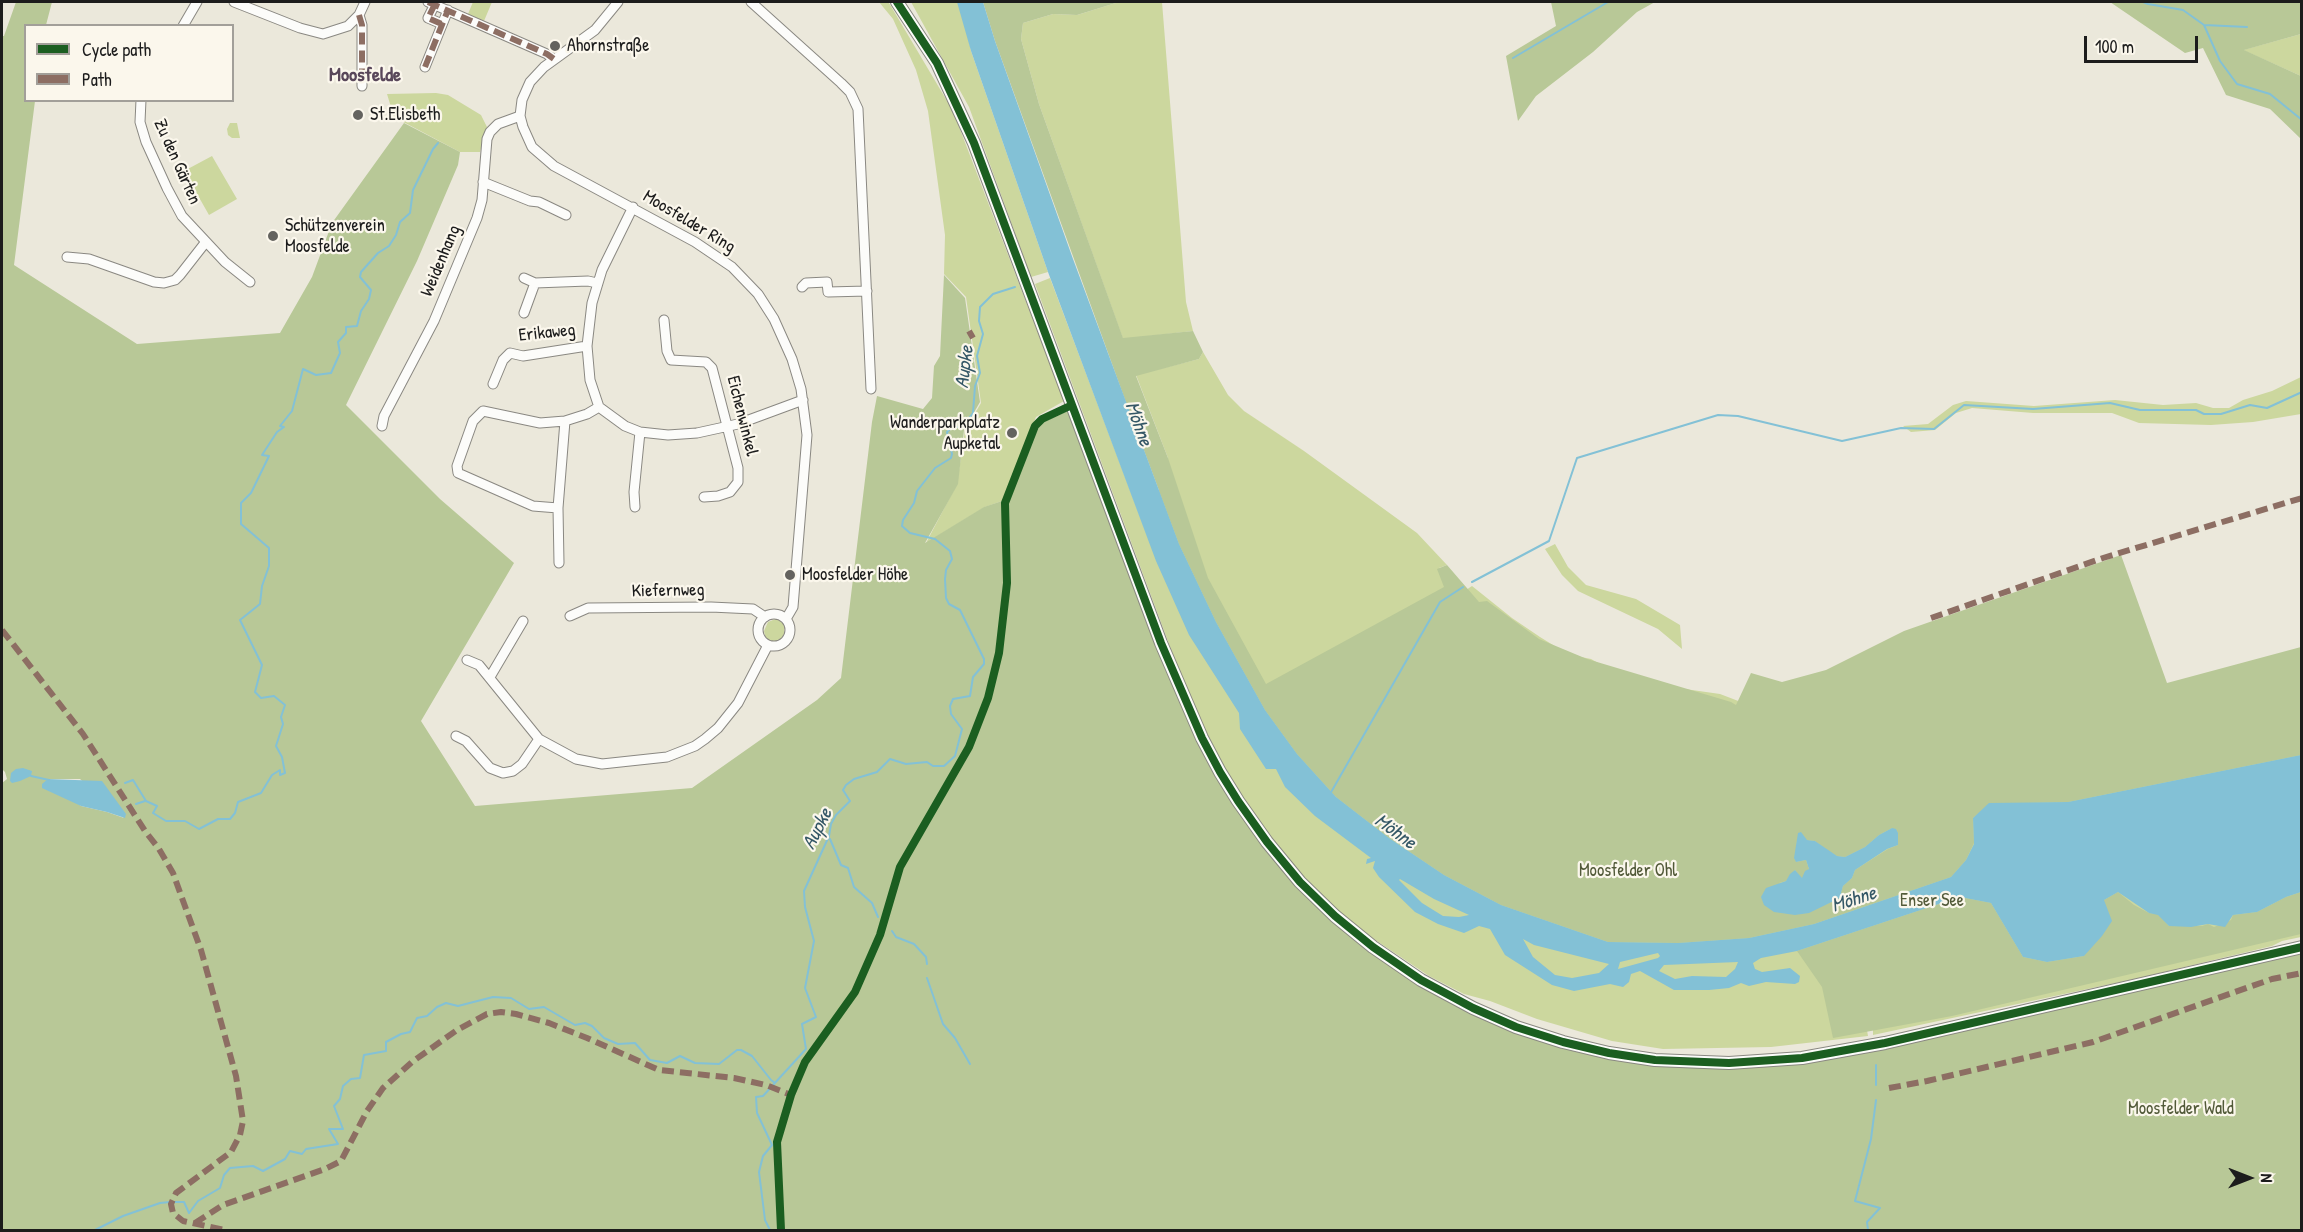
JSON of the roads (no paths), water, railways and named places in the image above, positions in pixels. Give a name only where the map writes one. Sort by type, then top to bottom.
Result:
[{"type":"main road","points":[[897,2],[937,63],[975,143],[1161,643],[1207,747],[1238,801],[1267,842],[1300,882],[1335,916],[1373,947],[1411,973],[1473,1008],[1516,1027],[1563,1042],[1609,1053],[1655,1060],[1729,1064],[1802,1058],[1886,1043],[2301,947]]},
{"type":"street","points":[[184,24],[197,2]]},
{"type":"street","points":[[234,2],[314,33],[323,34],[348,26],[359,15],[365,2]]},
{"type":"street","points":[[520,116],[522,100],[530,82],[554,59],[595,30],[618,2]]},
{"type":"street","points":[[751,2],[841,83],[850,92],[858,109],[871,389]]},
{"type":"street","points":[[442,24],[428,18],[431,3],[554,59]]},
{"type":"street","points":[[425,67],[448,10]]},
{"type":"street","points":[[359,15],[362,25],[362,86]]},
{"type":"street","name":"Zu den Gärten","points":[[141,102],[140,122],[155,161],[182,216],[205,243],[250,282]]},
{"type":"street","name":"Weidenhang","points":[[382,426],[384,416],[434,321],[477,218],[482,200],[486,145],[490,132],[503,121],[520,116]]},
{"type":"street","name":"Moosfelder Ring","points":[[520,116],[527,138],[539,155],[554,166],[633,207],[711,252],[747,282],[758,294],[784,339],[803,400],[807,435],[794,607],[786,619],[790,630],[789,638],[780,646],[768,645]]},
{"type":"street","points":[[483,182],[530,201],[539,202],[566,215]]},
{"type":"street","points":[[633,207],[597,283],[592,303],[587,346],[590,380],[600,407],[625,426],[640,432],[681,435],[738,424],[803,400]]},
{"type":"street","points":[[67,257],[89,259],[154,282],[164,283],[175,280],[205,243]]},
{"type":"street","points":[[524,278],[535,283],[588,281],[597,283]]},
{"type":"street","points":[[802,287],[806,284],[827,282],[828,292],[867,291]]},
{"type":"street","points":[[524,313],[535,283]]},
{"type":"street","name":"Eichenwinkel","points":[[664,320],[667,351],[671,360],[706,362],[712,368],[738,468],[738,482],[725,495],[704,497]]},
{"type":"street","name":"Erikaweg","points":[[493,384],[503,360],[510,353],[523,356],[587,346]]},
{"type":"street","points":[[558,508],[533,506],[458,473],[457,466],[473,421],[483,411],[540,423],[565,421],[600,407]]},
{"type":"street","points":[[559,563],[558,508],[565,421]]},
{"type":"street","points":[[635,507],[634,492],[640,432]]},
{"type":"street","name":"Kiefernweg","points":[[570,616],[588,608],[711,607],[753,609],[765,617]]},
{"type":"street","points":[[467,660],[479,665],[539,739],[567,755],[587,763],[602,764],[653,759],[681,753],[705,739],[729,716],[768,645],[761,639],[758,632],[760,623],[765,617],[774,614],[786,619]]},
{"type":"street","points":[[490,678],[523,621]]},
{"type":"street","points":[[456,736],[466,741],[490,768],[503,773],[517,768],[539,739]]},
{"type":"water","name":"Enser See","points":[[957,2],[983,2],[1073,259],[1179,544],[1216,622],[1265,710],[1297,754],[1336,797],[1389,838],[1444,875],[1501,905],[1608,942],[1678,943],[1749,938],[1814,924],[1951,877],[1966,860],[1974,844],[1973,818],[1989,803],[2068,802],[2301,755],[2301,892],[2257,912],[2233,915],[2225,927],[2208,924],[2191,927],[2169,926],[2158,915],[2149,913],[2118,892],[2104,900],[2112,921],[2084,956],[2047,962],[2023,957],[1991,903],[1960,897],[1797,951],[1761,958],[1753,963],[1755,969],[1762,972],[1790,968],[1800,976],[1799,982],[1795,984],[1766,982],[1749,986],[1741,983],[1729,988],[1709,990],[1674,990],[1640,971],[1631,974],[1629,982],[1623,987],[1610,984],[1574,991],[1552,985],[1505,955],[1490,929],[1479,926],[1464,933],[1438,924],[1415,912],[1379,877],[1373,868],[1375,861],[1366,864],[1367,859],[1371,858],[1315,816],[1285,787],[1276,769],[1266,769],[1240,729],[1239,713],[1189,635],[1156,561],[1048,272],[971,51]],"holes":[[[1400,879],[1434,899],[1469,915],[1443,916],[1422,903]],[[1523,939],[1534,945],[1609,964],[1599,973],[1572,978],[1555,975],[1533,957]],[[1658,953],[1660,956],[1618,969],[1620,962]],[[1738,962],[1735,969],[1726,977],[1692,976],[1675,979],[1659,971],[1664,965]]]},
{"type":"water","points":[[23,768],[32,771],[31,776],[12,783],[11,773]]},
{"type":"water","points":[[48,779],[102,781],[126,814],[125,818],[81,806],[42,788],[42,784]]},
{"type":"water","points":[[1892,828],[1898,833],[1898,845],[1887,849],[1855,870],[1852,878],[1843,886],[1841,893],[1844,896],[1809,913],[1795,915],[1774,912],[1764,905],[1761,897],[1766,888],[1786,881],[1795,870],[1802,878],[1805,871],[1809,869],[1806,860],[1796,862],[1794,858],[1798,833],[1801,832],[1807,840],[1815,841],[1837,856],[1845,857],[1865,847]]},
{"type":"waterway","points":[[1513,58],[1608,2]]},
{"type":"waterway","points":[[2143,2],[2183,10],[2204,25],[2247,27]]},
{"type":"waterway","points":[[2204,25],[2220,61],[2237,84],[2270,94],[2302,120]]},
{"type":"waterway","points":[[125,783],[133,780],[146,801],[157,806],[153,813],[166,821],[185,821],[199,829],[218,819],[230,819],[235,813],[238,802],[261,793],[272,775],[280,770],[280,775],[285,773],[282,757],[276,746],[283,724],[281,717],[285,705],[274,696],[261,698],[255,692],[262,665],[240,620],[260,604],[262,586],[269,566],[269,548],[241,524],[241,503],[251,493],[269,456],[262,455],[277,432],[284,427],[280,426],[292,411],[303,369],[316,375],[331,373],[340,353],[338,342],[346,333],[346,327],[357,326],[371,290],[360,277],[361,272],[378,253],[389,246],[400,222],[410,213],[413,190],[438,143]]},
{"type":"waterway","name":"Aupke","points":[[770,1230],[765,1220],[759,1172],[763,1156],[772,1145],[757,1113],[756,1097],[763,1096],[806,1049],[802,1024],[816,1017],[805,988],[814,941],[805,907],[804,891],[829,836],[831,824],[836,815],[850,801],[843,790],[846,785],[854,779],[877,772],[890,759],[906,764],[927,762],[933,766],[944,766],[955,756],[962,729],[951,714],[950,706],[953,699],[970,696],[973,677],[984,664],[984,659],[960,610],[949,604],[946,598],[946,570],[952,559],[950,551],[935,539],[910,533],[902,526],[903,520],[914,503],[917,491],[935,468],[951,458],[947,432],[951,428],[963,426],[973,413],[975,386],[980,373],[977,356],[983,334],[979,321],[980,307],[993,294],[1015,287]]},
{"type":"waterway","points":[[1472,582],[1549,541],[1577,458],[1718,415],[1738,416],[1842,441],[1901,428],[1934,429],[1964,405],[2033,409],[2110,403],[2140,410],[2196,410],[2204,414],[2221,414],[2250,405],[2267,408],[2302,392]]},
{"type":"waterway","points":[[1330,794],[1440,602],[1463,587]]},
{"type":"waterway","points":[[31,776],[49,780]]},
{"type":"waterway","points":[[136,804],[145,801]]},
{"type":"waterway","points":[[830,839],[841,865],[848,868],[854,887],[872,903],[878,917]]},
{"type":"waterway","points":[[892,931],[896,937],[914,944],[926,957],[927,964]]},
{"type":"waterway","points":[[927,978],[943,1024],[955,1038],[970,1064]]},
{"type":"waterway","points":[[172,1202],[184,1202],[189,1213],[198,1201],[220,1188],[224,1175],[230,1168],[253,1166],[263,1171],[285,1159],[290,1151],[302,1154],[306,1149],[338,1144],[329,1129],[343,1129],[334,1106],[340,1099],[343,1086],[351,1079],[360,1078],[364,1055],[386,1051],[386,1042],[410,1032],[417,1018],[427,1016],[446,1003],[458,1006],[493,997],[511,998],[529,1009],[544,1007],[575,1025],[585,1023],[592,1026],[604,1038],[618,1044],[635,1043],[650,1060],[667,1063],[680,1056],[695,1063],[719,1064],[737,1050],[741,1050],[752,1056],[775,1083]]},
{"type":"waterway","points":[[1876,1065],[1876,1085]]},
{"type":"waterway","points":[[1868,1230],[1867,1222],[1880,1208],[1855,1201],[1871,1139],[1876,1100]]},
{"type":"waterway","points":[[95,1230],[123,1216],[160,1203],[170,1202]]},
{"type":"place","name":"Ahornstraße","points":[[555,46]]},
{"type":"place","name":"St.Elisbeth","points":[[358,115]]},
{"type":"place","name":"Schützenverein Moosfelde","points":[[273,236]]},
{"type":"place","name":"Wanderparkplatz Aupketal","points":[[1012,433]]},
{"type":"place","name":"Moosfelder Höhe","points":[[790,575]]},
{"type":"district","name":"Moosfelde","points":[[365,76]]},
{"type":"water label","name":"Möhne","points":[[1138,424]]},
{"type":"water label","name":"Möhne","points":[[1395,832]]},
{"type":"water label","name":"Möhne","points":[[1854,900]]},
{"type":"park label","name":"Moosfelder Ohl","points":[[1628,871]]},
{"type":"park label","name":"Moosfelder Wald","points":[[2181,1109]]}]
